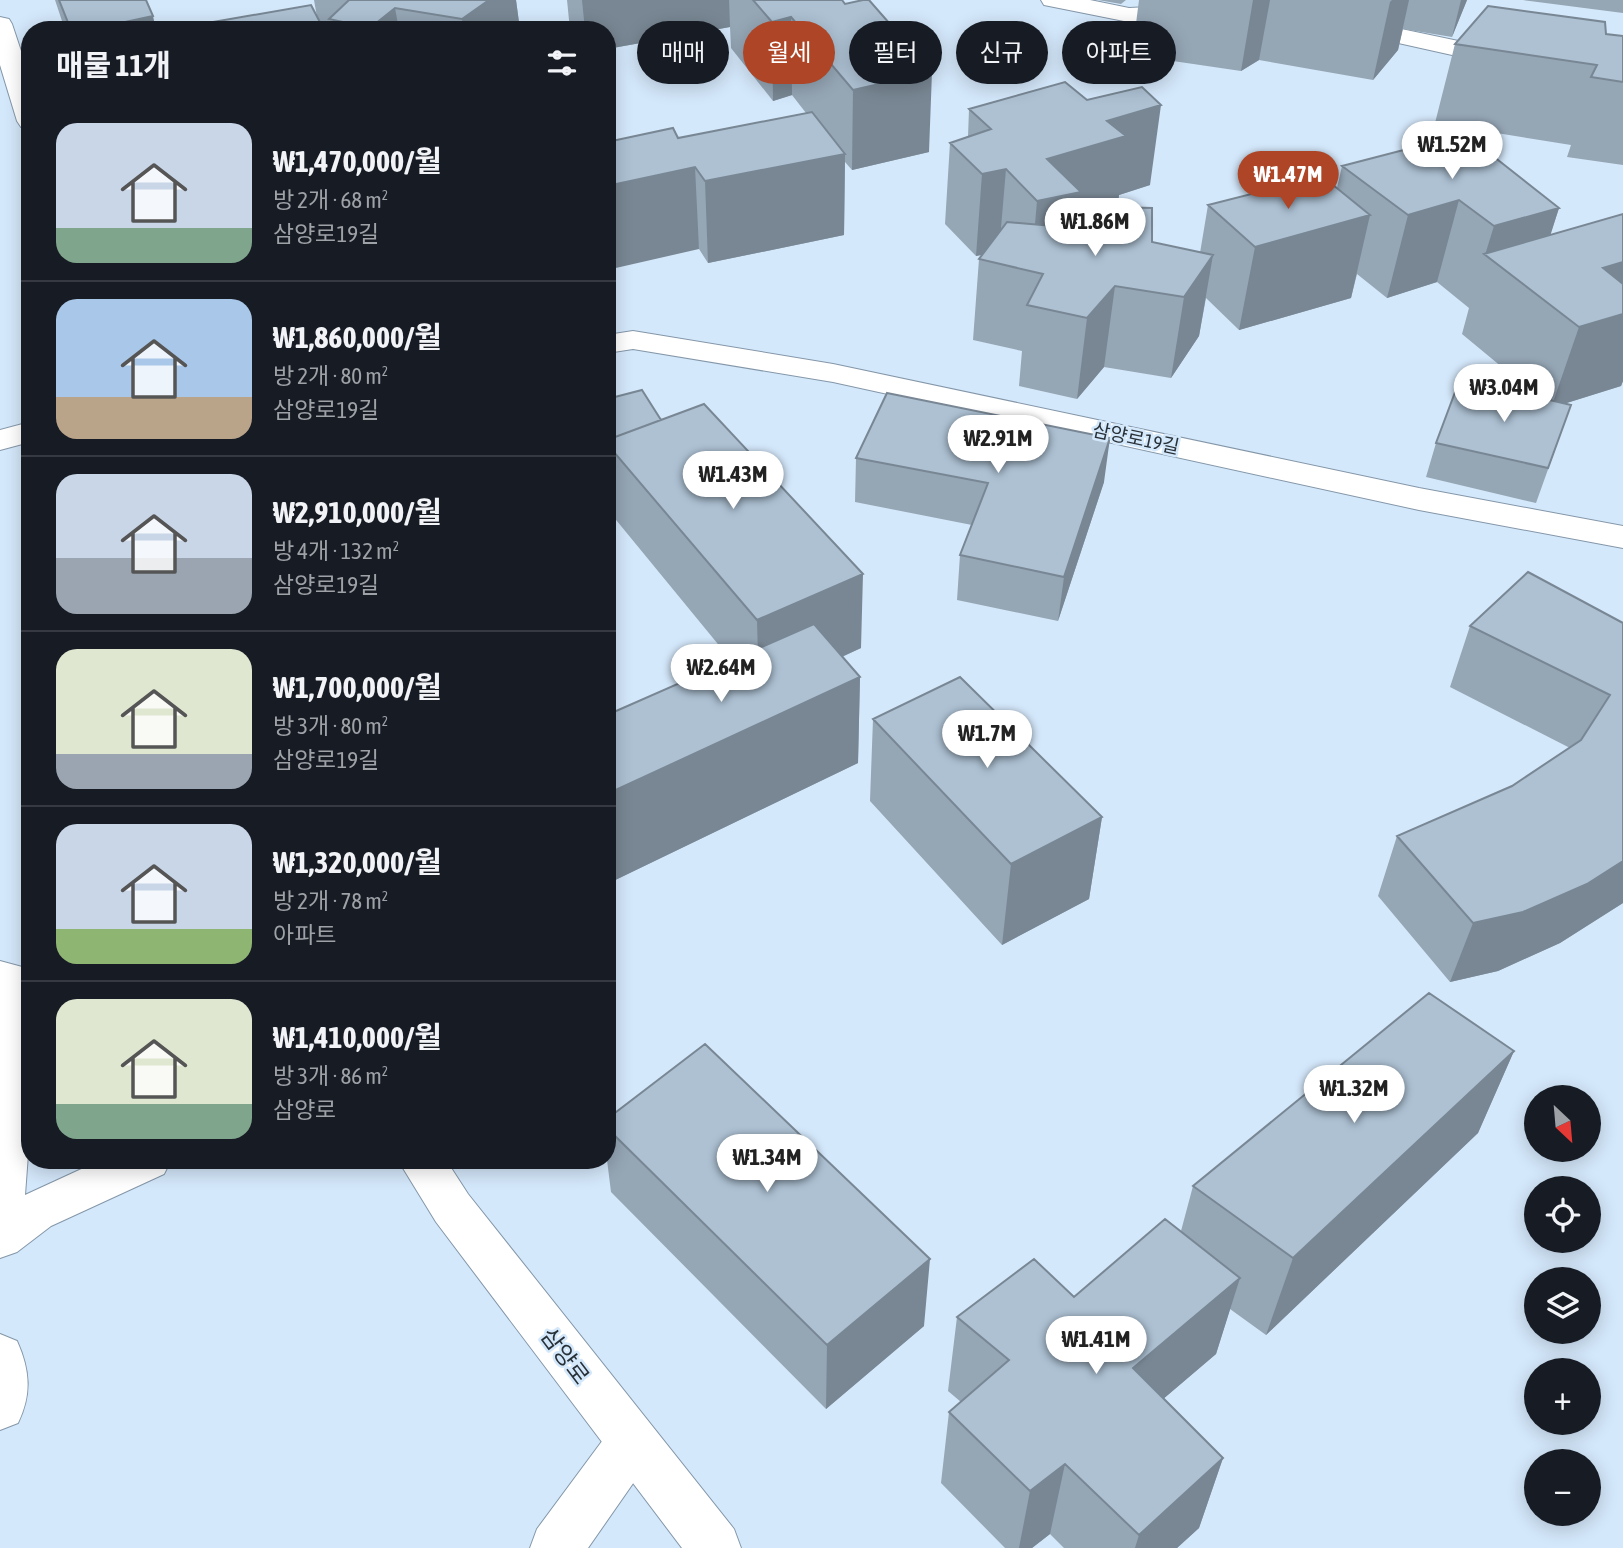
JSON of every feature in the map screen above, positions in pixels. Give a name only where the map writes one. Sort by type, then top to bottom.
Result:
[{"type":"street","points":[[1053,0],[1129,15],[1211,9]]},
{"type":"street","points":[[1328,20],[1529,64]]},
{"type":"street","points":[[0,24],[21,92]]},
{"type":"street","name":"삼양로19길","points":[[616,343],[633,340],[833,373],[1419,499],[1623,537]]},
{"type":"street","points":[[0,440],[21,434]]},
{"type":"street","points":[[0,978],[10,980],[21,1070],[6,1132],[0,1188],[4,1230],[35,1212],[128,1169]]},
{"type":"street","name":"삼양로","points":[[427,1169],[452,1208],[715,1548]]},
{"type":"street","points":[[0,1357],[4,1398],[0,1406]]},
{"type":"street","points":[[556,1548],[632,1442]]},
{"type":"building","points":[[59,0],[146,0],[153,16],[130,21],[67,21]]},
{"type":"building","points":[[349,0],[489,0],[462,19],[395,8],[379,21],[329,19]]},
{"type":"building","points":[[753,0],[842,0],[845,4],[869,0],[887,21],[849,21],[849,84],[879,84],[853,90],[835,69],[835,21],[794,21],[791,17],[771,21]]},
{"type":"building","points":[[311,5],[319,21],[219,21]]},
{"type":"building","points":[[1488,6],[1605,22],[1606,34],[1623,36],[1623,82],[1591,77],[1597,65],[1455,44]]},
{"type":"building","points":[[1062,83],[1067,84],[1087,100],[1142,87],[1161,105],[1107,121],[1126,136],[1047,159],[1081,192],[1037,201],[1006,169],[982,174],[950,143],[991,129],[969,109]]},
{"type":"building","points":[[812,112],[845,154],[705,181],[695,167],[616,184],[616,140],[673,128],[678,138]]},
{"type":"building","points":[[1465,134],[1559,208],[1494,226],[1459,200],[1408,215],[1342,166]]},
{"type":"building","points":[[1322,176],[1370,215],[1255,247],[1208,205]]},
{"type":"building","points":[[1074,206],[1152,208],[1152,242],[1213,255],[1184,297],[1115,286],[1087,318],[1027,305],[1043,274],[979,259],[1007,222],[1053,226]]},
{"type":"building","points":[[1623,214],[1623,262],[1603,268],[1623,284],[1623,314],[1579,327],[1484,254]]},
{"type":"building","points":[[1460,379],[1571,405],[1548,468],[1436,443]]},
{"type":"building","points":[[642,390],[661,420],[616,437],[616,397]]},
{"type":"building","points":[[887,393],[1110,438],[1064,577],[960,555],[988,483],[856,458]]},
{"type":"building","points":[[704,404],[863,574],[757,620],[616,455],[616,437]]},
{"type":"building","points":[[1528,572],[1623,623],[1623,861],[1587,884],[1523,912],[1473,923],[1397,836],[1512,786],[1581,740],[1610,695],[1470,626]]},
{"type":"building","points":[[814,624],[860,677],[616,790],[616,711]]},
{"type":"building","points":[[960,677],[1102,817],[1011,864],[873,719]]},
{"type":"building","points":[[1429,993],[1514,1051],[1293,1258],[1193,1186]]},
{"type":"building","points":[[705,1044],[930,1259],[827,1345],[616,1137],[616,1112]]},
{"type":"building","points":[[1165,1219],[1240,1278],[1133,1368],[1223,1458],[1139,1535],[1065,1464],[1030,1491],[949,1412],[1009,1360],[957,1317],[1034,1259],[1074,1297]]}]
